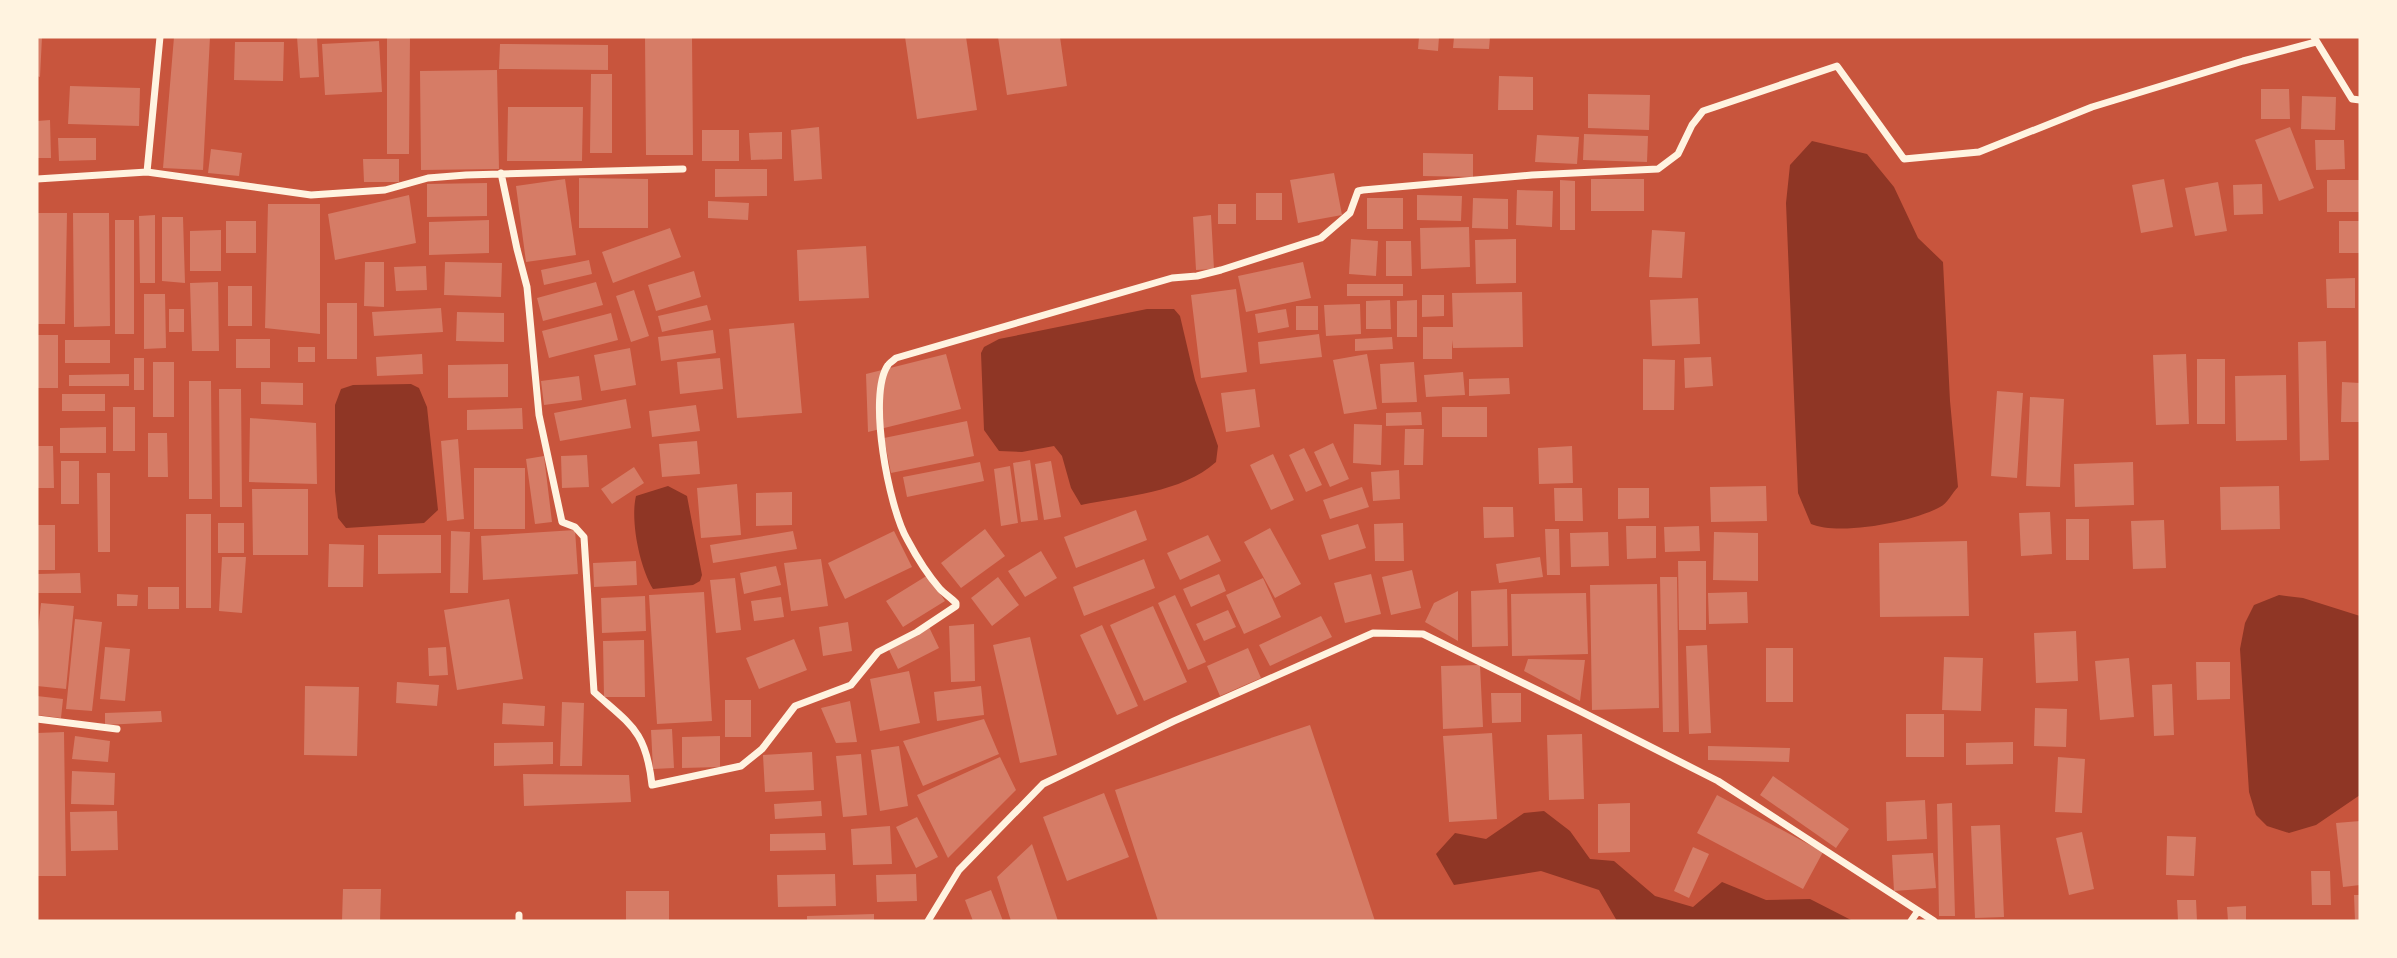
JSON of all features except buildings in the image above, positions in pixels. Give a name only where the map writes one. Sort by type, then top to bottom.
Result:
[{"type":"street","points":[[147,172],[160,37]]},
{"type":"street","points":[[501,173],[527,287],[539,415],[562,522],[575,527],[584,537],[594,692],[625,718],[638,733],[649,757],[652,785],[741,766],[762,749],[795,706],[851,685],[878,652],[917,632],[956,606],[956,603],[942,592],[905,537],[887,477],[880,430],[881,383],[888,364],[896,358],[1172,278],[1221,270],[1321,238],[1350,212],[1358,191],[1532,175],[1658,169],[1678,154],[1692,125],[1703,111],[1838,66],[1904,159],[1979,152],[2092,107],[2315,39],[2352,99],[2360,100]]},
{"type":"street","points":[[37,179],[147,172],[311,195],[385,190],[428,178],[501,173],[683,169]]},
{"type":"street","points":[[928,921],[959,870],[1043,784],[1174,721],[1373,633],[1423,634],[1718,781],[1934,921]]},
{"type":"street","points":[[37,719],[117,729]]},
{"type":"street","points":[[1911,921],[1918,911]]},
{"type":"shaded area","points":[[1812,141],[1867,154],[1894,187],[1918,238],[1943,262],[1950,401],[1958,487],[1947,501],[1928,513],[1876,526],[1839,529],[1811,524],[1798,493],[1786,203],[1790,165]]},
{"type":"shaded area","points":[[1147,309],[1174,309],[1180,316],[1195,380],[1218,446],[1216,462],[1186,481],[1170,487],[1081,505],[1071,488],[1062,456],[1054,446],[1022,452],[999,451],[984,430],[981,353],[984,347],[999,339]]},
{"type":"shaded area","points":[[411,384],[419,388],[427,407],[438,510],[424,523],[346,528],[338,518],[335,491],[335,405],[341,389],[353,385]]},
{"type":"shaded area","points":[[668,486],[687,496],[702,575],[700,581],[693,585],[653,589],[637,544],[634,506],[636,496]]},
{"type":"shaded area","points":[[2279,595],[2303,598],[2360,616],[2360,795],[2316,825],[2289,833],[2267,826],[2256,815],[2249,792],[2240,649],[2245,623],[2254,605]]},
{"type":"shaded area","points":[[1544,811],[1570,831],[1590,859],[1614,861],[1655,896],[1693,907],[1722,882],[1766,900],[1810,899],[1853,921],[1617,921],[1599,890],[1541,871],[1454,885],[1436,854],[1455,833],[1486,839],[1524,813]]}]
